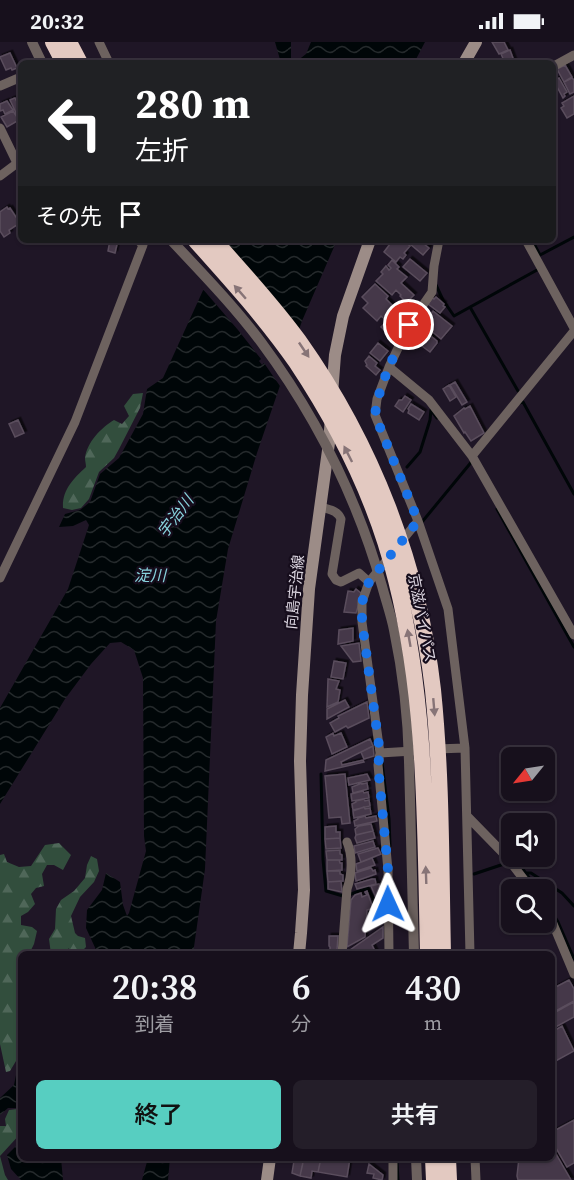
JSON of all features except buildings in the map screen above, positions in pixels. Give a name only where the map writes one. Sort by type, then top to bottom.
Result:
[{"type":"highway","points":[[52,42],[62,60]]},
{"type":"highway","points":[[69,42],[78,60]]},
{"type":"highway","name":"京滋バイパス","points":[[198,243],[264,320],[297,364],[348,454],[386,543],[411,646],[417,690],[423,776],[428,951]]},
{"type":"highway","name":"京滋バイパス","points":[[217,243],[283,320],[327,385],[379,483],[402,545],[423,629],[434,700],[439,775],[443,951]]},
{"type":"highway","points":[[433,1161],[434,1180]]},
{"type":"highway","points":[[448,1180],[450,1161]]},
{"type":"main road","points":[[466,60],[476,42]]},
{"type":"main road","name":"向島宇治線","points":[[299,951],[302,933],[304,890],[300,761],[309,589],[329,443],[335,355],[343,316],[369,243]]},
{"type":"main road","points":[[267,1180],[270,1161]]},
{"type":"street","points":[[32,42],[41,60]]},
{"type":"street","points":[[99,42],[108,60]]},
{"type":"street","points":[[556,65],[574,55]]},
{"type":"street","points":[[0,86],[18,78]]},
{"type":"street","points":[[0,128],[18,160]]},
{"type":"street","points":[[0,176],[18,163]]},
{"type":"street","points":[[0,578],[75,422],[142,243]]},
{"type":"street","points":[[174,243],[261,342],[295,392],[332,455],[358,515],[376,565],[394,627],[404,687],[409,761],[414,951]]},
{"type":"street","points":[[438,243],[432,292],[409,325],[389,367],[377,399],[375,415],[418,521],[447,609],[465,748],[470,951]]},
{"type":"street","points":[[472,456],[574,330],[528,243]]},
{"type":"street","points":[[389,367],[429,400],[472,456],[574,635]]},
{"type":"street","points":[[321,507],[334,511],[341,519],[332,574],[336,580],[341,582],[359,573],[369,582]]},
{"type":"street","points":[[389,951],[388,870],[378,765],[380,753],[362,622],[362,602],[369,582],[418,521]]},
{"type":"street","points":[[380,753],[465,748]]},
{"type":"street","points":[[467,816],[505,855],[524,879]]},
{"type":"street","points":[[342,951],[347,889],[351,879],[350,849],[347,842]]},
{"type":"street","points":[[555,932],[574,974]]},
{"type":"street","points":[[393,1161],[393,1180]]},
{"type":"street","points":[[416,1161],[417,1180]]},
{"type":"street","points":[[451,1161],[455,1180]]},
{"type":"street","points":[[475,1161],[476,1180]]},
{"type":"green space","points":[[143,393],[140,408],[114,458],[99,472],[89,499],[81,508],[72,510],[63,508],[66,490],[86,467],[86,452],[92,441],[104,427],[114,420],[122,424],[129,416],[124,406],[133,394]]},
{"type":"green space","points":[[59,843],[71,855],[63,870],[54,865],[47,865],[42,874],[44,886],[36,888],[31,894],[35,904],[21,916],[21,925],[32,927],[37,931],[30,951],[18,951],[18,1060],[10,1071],[6,1072],[0,1044],[0,855],[4,854],[7,862],[19,867],[31,866],[45,845]]},
{"type":"green space","points":[[91,856],[97,859],[99,871],[94,882],[80,897],[71,916],[75,933],[85,938],[86,947],[82,951],[69,951],[69,948],[66,951],[51,951],[49,939],[55,929],[56,909],[61,900],[74,891],[85,878]]},
{"type":"green space","points":[[9,1110],[18,1110],[18,1136],[0,1156],[0,1126],[6,1126],[5,1119]]},
{"type":"green space","points":[[0,1156],[5,1175],[8,1180],[0,1180]]},
{"type":"water","points":[[275,42],[291,42],[291,58],[295,60],[280,60]]},
{"type":"water","points":[[311,42],[425,42],[416,60],[298,60],[306,54]]},
{"type":"water","name":"淀川","points":[[225,243],[336,243],[302,321],[257,453],[228,549],[216,621],[205,869],[193,951],[97,951],[86,928],[87,910],[102,890],[106,873],[120,882],[127,916],[146,851],[143,678],[134,650],[121,642],[110,643],[91,664],[65,699],[0,804],[0,708],[68,589],[89,525],[86,520],[73,526],[59,527],[65,514],[80,510],[90,502],[100,474],[119,458],[143,414],[147,389],[163,378]]},
{"type":"water","points":[[18,1065],[18,1108],[8,1108],[0,1115],[0,1098],[14,1085]]},
{"type":"water","points":[[18,1144],[18,1161],[61,1161],[63,1180],[21,1180],[11,1169],[7,1155]]},
{"type":"water","points":[[147,1161],[170,1161],[168,1180],[142,1180]]},
{"type":"pier","points":[[221,243],[225,243],[301,333],[282,389],[238,330],[201,287]]},
{"type":"waterway","points":[[534,243],[540,255],[574,237]]},
{"type":"waterway","points":[[436,285],[454,316],[537,270]]},
{"type":"waterway","points":[[470,307],[518,391]]},
{"type":"waterway","points":[[519,403],[523,402],[574,494]]},
{"type":"waterway","points":[[407,467],[420,452],[431,410],[437,418]]},
{"type":"waterway","points":[[422,522],[473,460]]},
{"type":"waterway","points":[[497,509],[574,647]]},
{"type":"waterway","points":[[382,763],[390,846]]},
{"type":"waterway","points":[[321,774],[326,891],[343,896]]},
{"type":"waterway","points":[[474,874],[501,865]]},
{"type":"waterway","points":[[522,868],[530,879]]},
{"type":"waterway","points":[[526,873],[531,873],[562,893],[574,906]]},
{"type":"waterway","points":[[351,894],[368,888],[379,909],[384,910],[395,905]]},
{"type":"waterway","points":[[555,917],[574,959]]},
{"type":"waterway","points":[[397,1163],[398,1180]]},
{"type":"route","points":[[388,904],[388,870],[378,765],[380,753],[362,622],[362,602],[369,582],[418,521],[375,415],[377,399],[389,367],[409,325]]},
{"type":"water label","name":"宇治川","points":[[175,516]]}]
